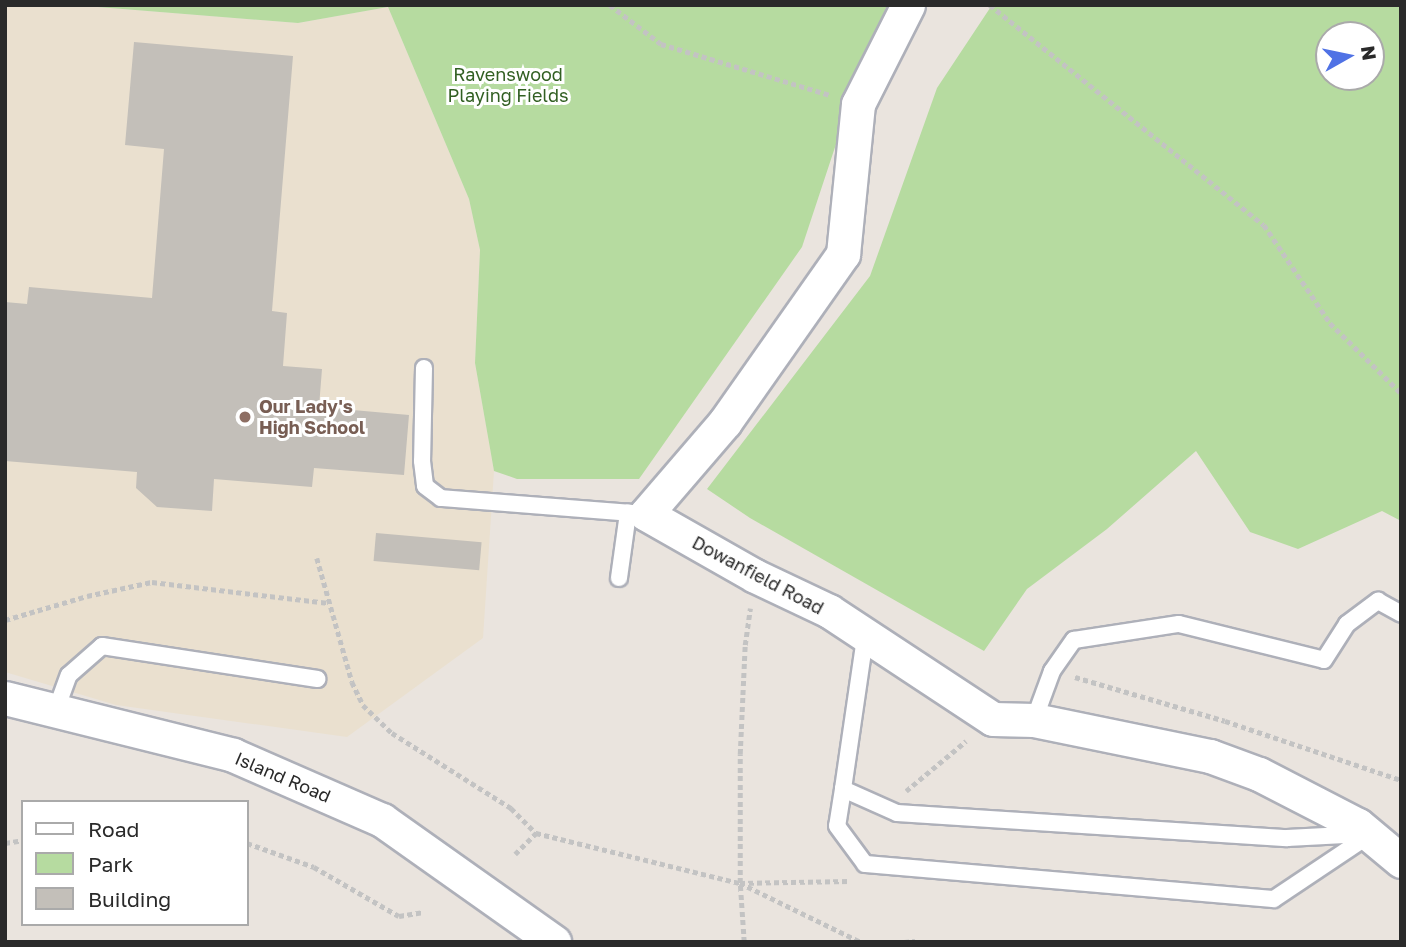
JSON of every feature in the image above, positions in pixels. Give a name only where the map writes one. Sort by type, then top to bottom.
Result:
[{"type":"street","points":[[637,514],[725,422],[843,254],[858,104],[908,5]]},
{"type":"street","name":"Dowanfield Road","points":[[637,514],[755,576],[829,611],[865,638],[993,719],[1034,720],[1210,756],[1259,774],[1358,825],[1401,861]]},
{"type":"street","name":"Island Road","points":[[5,698],[233,755],[382,820],[539,936]]},
{"type":"lane","points":[[424,368],[422,461],[425,486],[441,498],[637,514],[620,578]]},
{"type":"lane","points":[[1034,720],[1052,671],[1074,640],[1179,624],[1324,660],[1346,624],[1378,601],[1401,614]]},
{"type":"lane","points":[[865,638],[838,826],[865,864],[1274,899],[1370,834]]},
{"type":"lane","points":[[56,710],[69,675],[102,646],[317,679]]},
{"type":"lane","points":[[843,789],[897,813],[1287,838],[1370,834]]},
{"type":"path","points":[[610,5],[661,44],[858,104]]},
{"type":"path","points":[[990,5],[1265,225],[1330,323],[1401,393]]},
{"type":"path","points":[[317,558],[352,682],[363,705],[392,733],[511,807],[536,833],[740,883],[861,942]]},
{"type":"path","points":[[740,883],[740,754],[745,645],[755,576]]},
{"type":"path","points":[[5,620],[87,596],[152,582],[329,603]]},
{"type":"path","points":[[515,854],[536,833]]},
{"type":"path","points":[[248,843],[314,867],[399,916],[424,912]]},
{"type":"path","points":[[904,942],[915,941]]},
{"type":"shaded area","name":"Our Lady's High School","points":[[5,5],[73,5],[298,23],[388,7],[469,199],[480,250],[475,363],[494,471],[483,638],[347,737],[116,705],[5,672]]},
{"type":"green space","name":"Ravenswood Playing Fields","points":[[73,5],[887,5],[842,126],[802,247],[639,479],[517,479],[494,471],[475,363],[480,250],[469,199],[388,7],[298,23]]},
{"type":"green space","points":[[992,5],[1401,5],[1401,521],[1382,511],[1298,549],[1250,532],[1196,451],[1107,529],[1027,589],[984,651],[750,518],[707,489],[870,276],[937,88]]},
{"type":"building","points":[[134,42],[293,56],[272,311],[287,313],[283,366],[322,369],[319,407],[409,415],[404,475],[314,468],[312,487],[214,479],[212,511],[157,507],[136,488],[137,472],[5,461],[5,302],[27,304],[29,287],[152,298],[164,149],[125,145]]},
{"type":"building","points":[[376,533],[482,542],[479,570],[374,561]]},
{"type":"place","name":"Our Lady's High School","points":[[245,417]]}]
